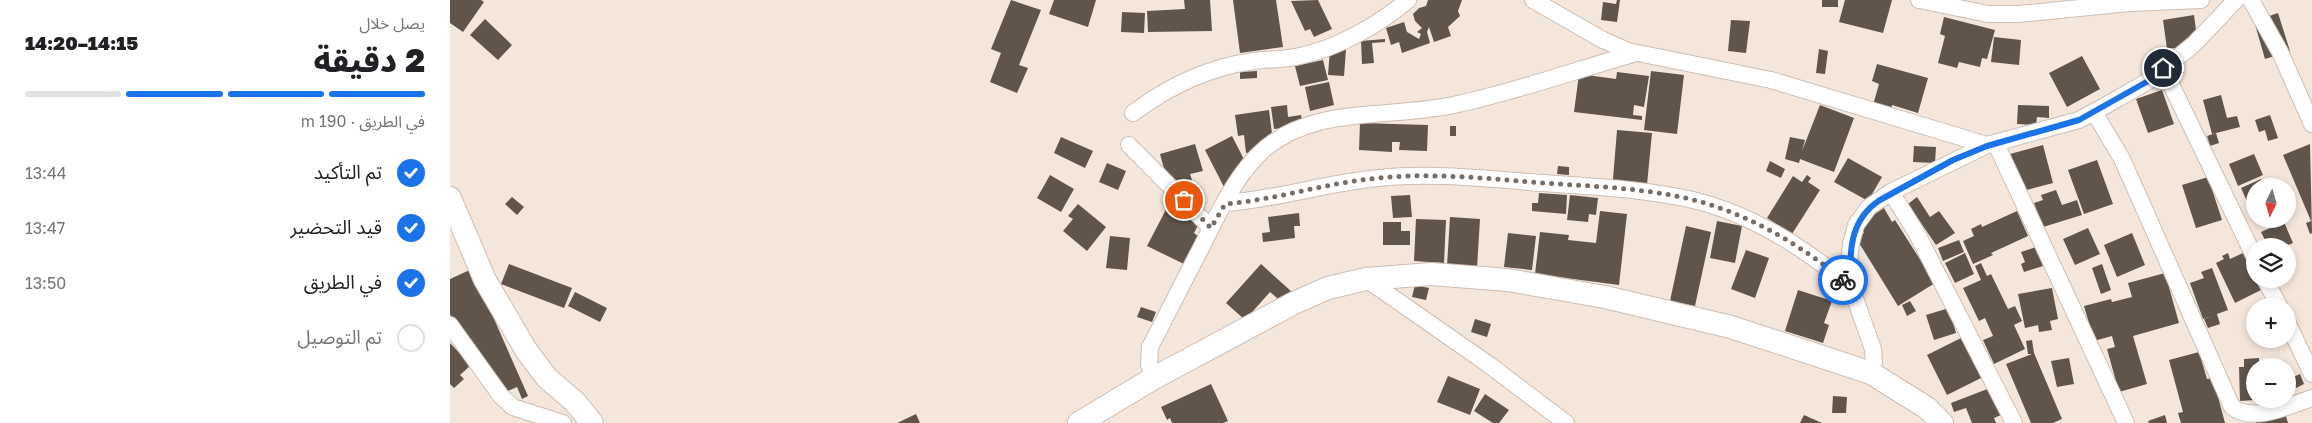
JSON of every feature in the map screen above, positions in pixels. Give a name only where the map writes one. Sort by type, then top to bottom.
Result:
[{"type":"street","points":[[1133,114],[1155,96],[1218,68],[1254,61],[1299,57],[1332,47],[1408,0]]},
{"type":"street","points":[[1533,0],[1603,40],[1636,53],[1772,80],[1992,145],[2126,423]]},
{"type":"street","points":[[1919,0],[1988,14],[2019,14],[2201,0]]},
{"type":"street","points":[[1871,373],[1874,362],[1873,349],[1851,287],[1850,253],[1856,225],[1868,207],[1891,192],[1992,145],[2079,120],[2094,112],[2150,80],[2194,44],[2236,0]]},
{"type":"street","points":[[2251,0],[2280,52],[2312,124]]},
{"type":"street","points":[[1154,378],[1150,366],[1150,348],[1225,204],[1257,157],[1269,146],[1297,129],[1317,122],[1415,112],[1456,105],[1636,53]]},
{"type":"street","points":[[2163,68],[2246,239]]},
{"type":"street","points":[[2094,112],[2122,159],[2232,407],[2239,414],[2260,416],[2312,398]]},
{"type":"street","points":[[1129,145],[1211,228]]},
{"type":"street","points":[[1225,204],[1254,202],[1363,180],[1402,177],[1451,176],[1499,179],[1648,193],[1695,201],[1745,219],[1822,262],[1851,287]]},
{"type":"street","points":[[1891,192],[1916,232],[2014,423]]},
{"type":"street","points":[[450,198],[485,280],[526,350],[547,378],[575,402],[592,423]]},
{"type":"street","points":[[1079,423],[1154,378],[1294,303],[1328,288],[1366,279],[1431,274],[1508,280],[1605,297],[1731,327],[1871,373],[1927,408],[1942,423]]},
{"type":"street","points":[[1366,279],[1488,364],[1566,423]]},
{"type":"street","points":[[450,324],[500,396],[513,407],[563,423]]},
{"type":"street","points":[[2296,341],[2312,374]]},
{"type":"building","points":[[450,0],[481,0],[484,2],[463,32],[450,23]]},
{"type":"building","points":[[1011,0],[1041,10],[1019,65],[1028,68],[1017,93],[990,82],[1001,53],[991,49]]},
{"type":"building","points":[[1054,0],[1096,0],[1088,27],[1049,14]]},
{"type":"building","points":[[1184,0],[1210,0],[1212,31],[1148,32],[1147,11],[1185,9]]},
{"type":"building","points":[[1233,0],[1276,0],[1283,47],[1240,53]]},
{"type":"building","points":[[1318,0],[1332,29],[1314,37],[1310,29],[1305,31],[1291,1]]},
{"type":"building","points":[[1428,0],[1462,0],[1458,11],[1460,16],[1448,27],[1451,36],[1434,42],[1429,27],[1427,32],[1430,43],[1402,53],[1399,42],[1391,45],[1386,28],[1404,22],[1407,32],[1419,39],[1421,34],[1417,32],[1422,28],[1415,21],[1413,14],[1419,8],[1426,6]]},
{"type":"building","points":[[1617,0],[1620,0],[1617,22],[1601,20],[1603,2],[1616,4]]},
{"type":"building","points":[[1822,0],[1838,0],[1838,7],[1822,7]]},
{"type":"building","points":[[1845,0],[1892,0],[1883,33],[1839,22]]},
{"type":"building","points":[[1122,12],[1145,13],[1144,33],[1121,32]]},
{"type":"building","points":[[2278,13],[2290,51],[2265,59],[2254,21]]},
{"type":"building","points":[[2194,15],[2198,45],[2167,49],[2163,20]]},
{"type":"building","points":[[1944,17],[1995,30],[1987,59],[1982,58],[1980,67],[1959,62],[1957,68],[1938,63],[1945,36],[1940,34]]},
{"type":"building","points":[[485,19],[512,45],[498,60],[470,35]]},
{"type":"building","points":[[1731,20],[1750,21],[1746,53],[1728,51]]},
{"type":"building","points":[[1994,37],[2021,40],[2019,65],[1991,62]]},
{"type":"building","points":[[1385,39],[1385,42],[1372,43],[1374,63],[1362,64],[1361,41]]},
{"type":"building","points":[[1330,49],[1346,50],[1344,76],[1328,75]]},
{"type":"building","points":[[1819,49],[1828,51],[1825,74],[1816,73]]},
{"type":"building","points":[[2082,56],[2100,89],[2067,107],[2049,73]]},
{"type":"building","points":[[1323,60],[1328,80],[1300,86],[1295,66]]},
{"type":"building","points":[[1877,64],[1928,78],[1918,113],[1892,105],[1891,110],[1873,105],[1879,84],[1872,81]]},
{"type":"building","points":[[1257,71],[1257,78],[1240,79],[1240,72]]},
{"type":"building","points":[[1651,71],[1684,75],[1677,134],[1644,130]]},
{"type":"building","points":[[1617,72],[1649,76],[1644,107],[1634,105],[1633,115],[1642,116],[1642,120],[1574,112],[1579,74],[1616,79]]},
{"type":"building","points":[[1329,82],[1334,105],[1310,111],[1305,87]]},
{"type":"building","points":[[2162,90],[2174,124],[2148,133],[2136,99]]},
{"type":"building","points":[[2221,95],[2227,118],[2237,116],[2240,127],[2212,134],[2203,100]]},
{"type":"building","points":[[1287,105],[1288,117],[1301,115],[1303,125],[1274,129],[1271,107]]},
{"type":"building","points":[[1820,105],[1854,118],[1834,172],[1800,159],[1799,163],[1785,159],[1790,137],[1805,140],[1802,151]]},
{"type":"building","points":[[2018,105],[2049,106],[2049,118],[2037,117],[2036,125],[2017,124]]},
{"type":"building","points":[[1269,110],[1274,149],[1246,153],[1244,135],[1238,136],[1235,115]]},
{"type":"building","points":[[2270,115],[2278,138],[2268,141],[2265,130],[2259,132],[2255,120]]},
{"type":"building","points":[[1360,123],[1428,125],[1427,151],[1399,150],[1400,142],[1392,142],[1392,152],[1359,150]]},
{"type":"building","points":[[1450,126],[1456,126],[1456,136],[1450,136]]},
{"type":"building","points":[[1617,130],[1652,133],[1646,195],[1612,191]]},
{"type":"building","points":[[2216,133],[2219,143],[2210,146],[2207,136]]},
{"type":"building","points":[[1232,136],[1251,173],[1224,187],[1205,150]]},
{"type":"building","points":[[1061,137],[1093,151],[1085,168],[1054,153]]},
{"type":"building","points":[[1195,144],[1203,171],[1190,174],[1192,180],[1169,187],[1160,154]]},
{"type":"building","points":[[2310,144],[2312,233],[2310,234],[2306,223],[2311,221],[2296,186],[2296,178],[2293,178],[2283,155]]},
{"type":"building","points":[[2043,145],[2053,183],[2019,192],[2010,154]]},
{"type":"building","points":[[1914,146],[1936,147],[1935,163],[1913,162]]},
{"type":"building","points":[[2254,154],[2263,175],[2256,178],[2246,178],[2246,182],[2238,186],[2229,164]]},
{"type":"building","points":[[1848,158],[1882,177],[1868,201],[1834,182]]},
{"type":"building","points":[[2097,160],[2113,204],[2084,214],[2068,170]]},
{"type":"building","points":[[1770,161],[1785,169],[1781,178],[1766,171]]},
{"type":"building","points":[[1107,163],[1126,171],[1118,190],[1099,182]]},
{"type":"building","points":[[1558,166],[1569,167],[1569,175],[1557,174]]},
{"type":"building","points":[[1050,175],[1074,189],[1061,212],[1037,198]]},
{"type":"building","points":[[1807,175],[1811,178],[1808,182],[1820,190],[1792,234],[1767,218],[1793,176],[1802,182]]},
{"type":"building","points":[[2208,177],[2222,220],[2196,228],[2182,185]]},
{"type":"building","points":[[2246,186],[2246,199],[2241,188]]},
{"type":"building","points":[[2056,190],[2062,205],[2077,200],[2082,215],[2043,227],[2034,203],[2043,200],[2041,195]]},
{"type":"building","points":[[1539,193],[1567,195],[1566,214],[1532,211],[1532,203],[1538,203]]},
{"type":"building","points":[[1410,195],[1412,217],[1393,218],[1391,196]]},
{"type":"building","points":[[1570,195],[1598,198],[1596,215],[1589,214],[1588,222],[1567,220]]},
{"type":"building","points":[[512,197],[524,207],[517,215],[505,204]]},
{"type":"building","points":[[1917,197],[1930,217],[1939,211],[1955,233],[1936,245],[1908,204]]},
{"type":"building","points":[[1172,198],[1204,214],[1194,233],[1198,236],[1184,264],[1147,246]]},
{"type":"building","points":[[1078,204],[1106,227],[1087,251],[1063,231],[1073,219],[1068,216]]},
{"type":"building","points":[[1884,208],[1892,222],[1895,220],[1935,283],[1898,306],[1856,238],[1864,233],[1859,224]]},
{"type":"building","points":[[1600,211],[1627,214],[1619,285],[1535,274],[1540,232],[1569,235],[1568,240],[1596,243]]},
{"type":"building","points":[[2017,211],[2028,236],[1991,253],[1993,255],[1973,264],[1963,241],[1974,236],[1971,229],[1981,224],[1982,227]]},
{"type":"building","points":[[1299,213],[1300,226],[1294,226],[1295,238],[1263,242],[1262,233],[1270,232],[1268,217]]},
{"type":"building","points":[[1450,217],[1480,219],[1477,268],[1447,266]]},
{"type":"building","points":[[1416,219],[1446,220],[1444,263],[1414,261]]},
{"type":"building","points":[[1717,221],[1742,226],[1735,263],[1710,258]]},
{"type":"building","points":[[1383,222],[1401,222],[1401,231],[1410,231],[1410,245],[1383,245]]},
{"type":"building","points":[[1686,226],[1711,232],[1695,306],[1670,301]]},
{"type":"building","points":[[2088,228],[2100,254],[2075,265],[2063,239]]},
{"type":"building","points":[[2270,228],[2287,228],[2291,238],[2264,238],[2261,232]]},
{"type":"building","points":[[1508,233],[1536,236],[1532,270],[1504,267]]},
{"type":"building","points":[[2132,233],[2145,265],[2117,277],[2104,245]]},
{"type":"building","points":[[1110,236],[1130,238],[1127,270],[1106,268]]},
{"type":"building","points":[[1959,240],[1964,252],[1943,261],[1938,248]]},
{"type":"building","points":[[2036,247],[2043,266],[2024,272],[2021,264],[2025,262],[2021,252]]},
{"type":"building","points":[[1746,250],[1769,258],[1755,298],[1731,289]]},
{"type":"building","points":[[1965,253],[1974,274],[1955,283],[1945,263]]},
{"type":"building","points":[[2228,253],[2230,259],[2243,253],[2246,259],[2246,288],[2260,288],[2261,290],[2235,303],[2216,263],[2224,259],[2222,256]]},
{"type":"building","points":[[1981,263],[1987,276],[1991,274],[2008,309],[2015,306],[2022,321],[2014,325],[2025,349],[1994,364],[1983,340],[1993,336],[1985,318],[1979,321],[1963,288],[1981,280],[1975,266]]},
{"type":"building","points":[[509,264],[572,288],[564,308],[501,284]]},
{"type":"building","points":[[1261,264],[1292,292],[1283,303],[1270,292],[1245,320],[1226,303]]},
{"type":"building","points":[[2102,264],[2111,290],[2101,294],[2092,268]]},
{"type":"building","points":[[2212,268],[2228,310],[2217,314],[2220,324],[2208,328],[2204,319],[2213,316],[2203,319],[2190,283],[2204,278],[2201,272]]},
{"type":"building","points":[[472,269],[528,396],[522,399],[517,387],[499,395],[473,366],[450,314],[450,279]]},
{"type":"building","points":[[2165,273],[2179,323],[2133,336],[2147,384],[2119,392],[2107,349],[2115,347],[2112,336],[2094,341],[2084,306],[2111,299],[2112,302],[2132,297],[2128,283]]},
{"type":"building","points":[[1415,285],[1429,288],[1426,300],[1412,297]]},
{"type":"building","points":[[2052,288],[2058,319],[2050,321],[2052,330],[2039,332],[2038,325],[2025,328],[2018,294]]},
{"type":"building","points":[[1798,290],[1832,301],[1824,323],[1829,325],[1823,343],[1785,331]]},
{"type":"building","points":[[575,292],[607,308],[600,322],[568,306]]},
{"type":"building","points":[[1910,301],[1916,311],[1907,316],[1902,305]]},
{"type":"building","points":[[1141,307],[1156,312],[1152,322],[1137,317]]},
{"type":"building","points":[[1949,308],[1956,333],[1934,340],[1926,315]]},
{"type":"building","points":[[1475,319],[1491,324],[1487,337],[1471,332]]},
{"type":"building","points":[[1963,337],[1983,377],[1947,395],[1927,355]]},
{"type":"building","points":[[2032,340],[2034,353],[2062,419],[2053,423],[2031,423],[2006,364],[2032,354],[2028,354],[2026,341]]},
{"type":"building","points":[[450,343],[471,365],[460,375],[464,379],[454,388],[450,384]]},
{"type":"building","points":[[2199,352],[2207,379],[2213,378],[2225,423],[2181,423],[2178,413],[2183,412],[2169,360]]},
{"type":"building","points":[[2069,358],[2074,384],[2057,387],[2051,361]]},
{"type":"building","points":[[2244,359],[2246,359],[2246,401],[2240,401],[2239,367],[2244,367]]},
{"type":"building","points":[[2300,374],[2304,384],[2296,388],[2296,376]]},
{"type":"building","points":[[1448,376],[1480,389],[1470,415],[1437,402]]},
{"type":"building","points":[[1211,384],[1228,421],[1223,423],[1172,423],[1170,418],[1167,420],[1161,407]]},
{"type":"building","points":[[1990,388],[2001,415],[1994,418],[1996,423],[1972,423],[1966,408],[1954,412],[1951,403]]},
{"type":"building","points":[[1485,394],[1509,410],[1499,423],[1493,423],[1474,411]]},
{"type":"building","points":[[1833,396],[1847,397],[1846,413],[1832,413]]},
{"type":"building","points":[[2284,409],[2288,423],[2256,423],[2254,417]]},
{"type":"building","points":[[916,414],[920,423],[897,423]]},
{"type":"building","points":[[1804,415],[1822,423],[1800,423]]},
{"type":"building","points":[[2165,415],[2167,423],[2149,423],[2148,421]]},
{"type":"way so far","points":[[1184,200],[1211,228],[1225,204],[1254,202],[1363,180],[1451,176],[1648,193],[1695,201],[1745,219],[1787,240],[1822,262],[1843,280]]},
{"type":"route","points":[[1843,280],[1851,287],[1849,262],[1851,244],[1856,225],[1868,207],[1891,192],[1953,160],[1987,146],[2079,120],[2150,80],[2163,68]]}]
